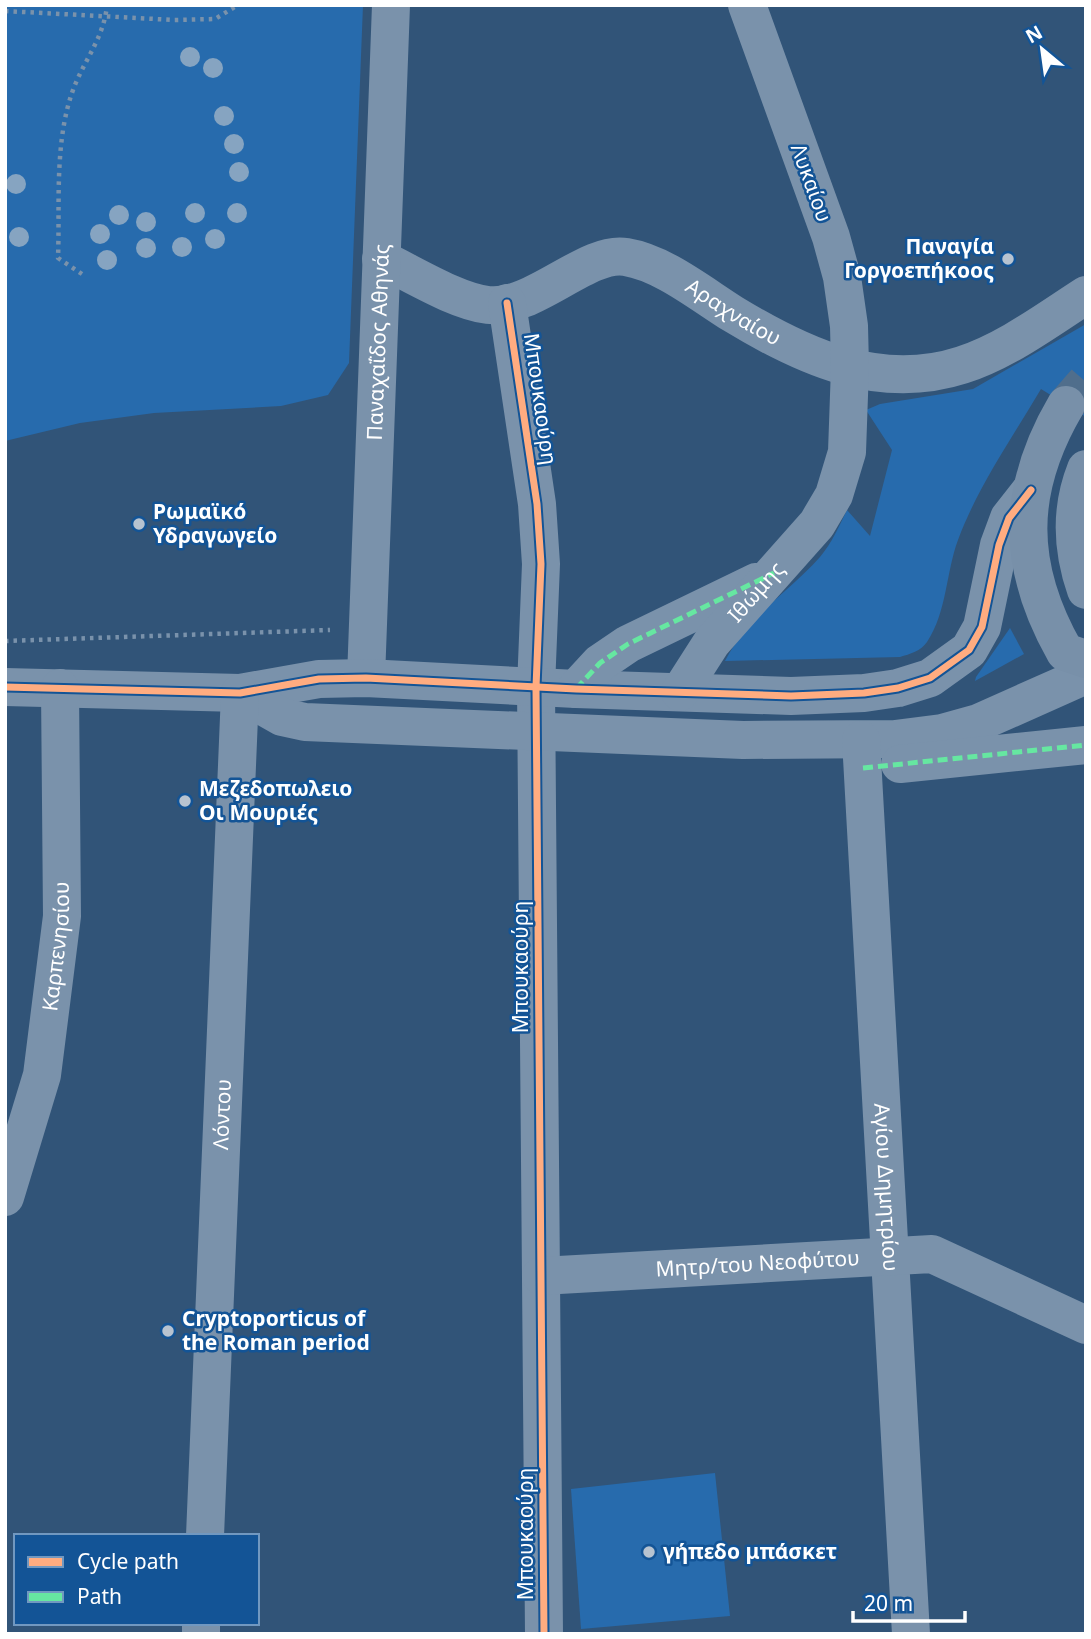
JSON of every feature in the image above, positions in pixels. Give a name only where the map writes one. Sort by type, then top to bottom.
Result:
[{"type":"main road","points":[[1066,405],[1038,460],[1027,523],[1029,557],[1036,591],[1048,622],[1065,652],[1086,659]]},
{"type":"main road","points":[[1086,469],[1075,512],[1074,542],[1086,590]]},
{"type":"street","name":"Παναχαΐδος Αθηνάς","points":[[366,678],[391,5]]},
{"type":"street","name":"Λυκαίου","points":[[747,5],[834,247],[845,294],[850,367]]},
{"type":"street","name":"Αραχναίου","points":[[381,259],[471,300],[488,305],[528,297],[594,264],[622,256],[653,266],[775,339],[829,363],[906,375],[964,365],[1013,340],[1086,295]]},
{"type":"street","name":"Μπουκαούρη","points":[[507,303],[521,382],[537,505],[541,564],[536,687],[544,1634]]},
{"type":"street","name":"Ιθώμης","points":[[680,692],[712,642],[807,537],[834,495],[847,452],[850,367]]},
{"type":"street","points":[[5,687],[240,694],[319,679],[366,678],[576,690],[791,696],[864,693],[914,684],[946,669],[968,650],[982,627],[999,545],[1009,518],[1031,490]]},
{"type":"street","points":[[576,690],[600,663],[628,644],[774,573]]},
{"type":"street","points":[[862,754],[958,729],[1020,706],[1086,675]]},
{"type":"street","name":"Καρπενησίου","points":[[5,1196],[42,1075],[62,916],[60,688]]},
{"type":"street","points":[[240,694],[282,717],[305,722],[743,740],[862,754],[1086,745]]},
{"type":"street","name":"Λόντου","points":[[205,1534],[240,694]]},
{"type":"street","name":"Αγίου Δημητρίου","points":[[862,754],[911,1634]]},
{"type":"street","name":"Μητρ/του Νεοφύτου","points":[[541,1276],[932,1254],[1086,1325]]},
{"type":"path","points":[[82,274],[58,258],[64,125],[73,90],[100,37],[107,5]]},
{"type":"path","points":[[5,11],[174,20],[215,19],[238,5]]},
{"type":"path","points":[[5,641],[368,629]]},
{"type":"shaded area","points":[[5,5],[363,5],[349,363],[328,395],[281,406],[154,413],[80,423],[5,441]]},
{"type":"shaded area","points":[[1086,324],[1086,417],[1041,389],[996,463],[966,520],[954,552],[939,618],[925,645],[900,657],[725,661],[746,629],[820,557],[847,510],[870,536],[892,450],[866,410],[880,404],[973,389]]},
{"type":"shaded area","points":[[1010,628],[1024,654],[975,681],[976,677]]},
{"type":"shaded area","name":"γήπεδο μπάσκετ","points":[[715,1473],[730,1616],[581,1629],[571,1489]]},
{"type":"tunnel","points":[[1066,405],[1086,382]]},
{"type":"marked path","points":[[576,689],[600,663],[628,644],[774,573]]},
{"type":"marked path","points":[[863,768],[1086,745]]},
{"type":"cycle path","points":[[507,303],[537,504],[541,564],[536,687],[544,1634]]},
{"type":"cycle path","points":[[5,687],[240,693],[319,679],[366,678],[576,689],[791,696],[864,693],[898,688],[930,678],[969,650],[982,627],[999,545],[1009,518],[1031,490]]},
{"type":"place","name":"Παναγία Γοργοεπήκοος","points":[[1008,259]]},
{"type":"place","name":"Ρωμαϊκό Υδραγωγείο","points":[[139,524]]},
{"type":"place","name":"Μεζεδοπωλειο Οι Μουριές","points":[[185,801]]},
{"type":"place","name":"Cryptoporticus of the Roman period","points":[[168,1331]]},
{"type":"place","name":"γήπεδο μπάσκετ","points":[[649,1552]]}]
